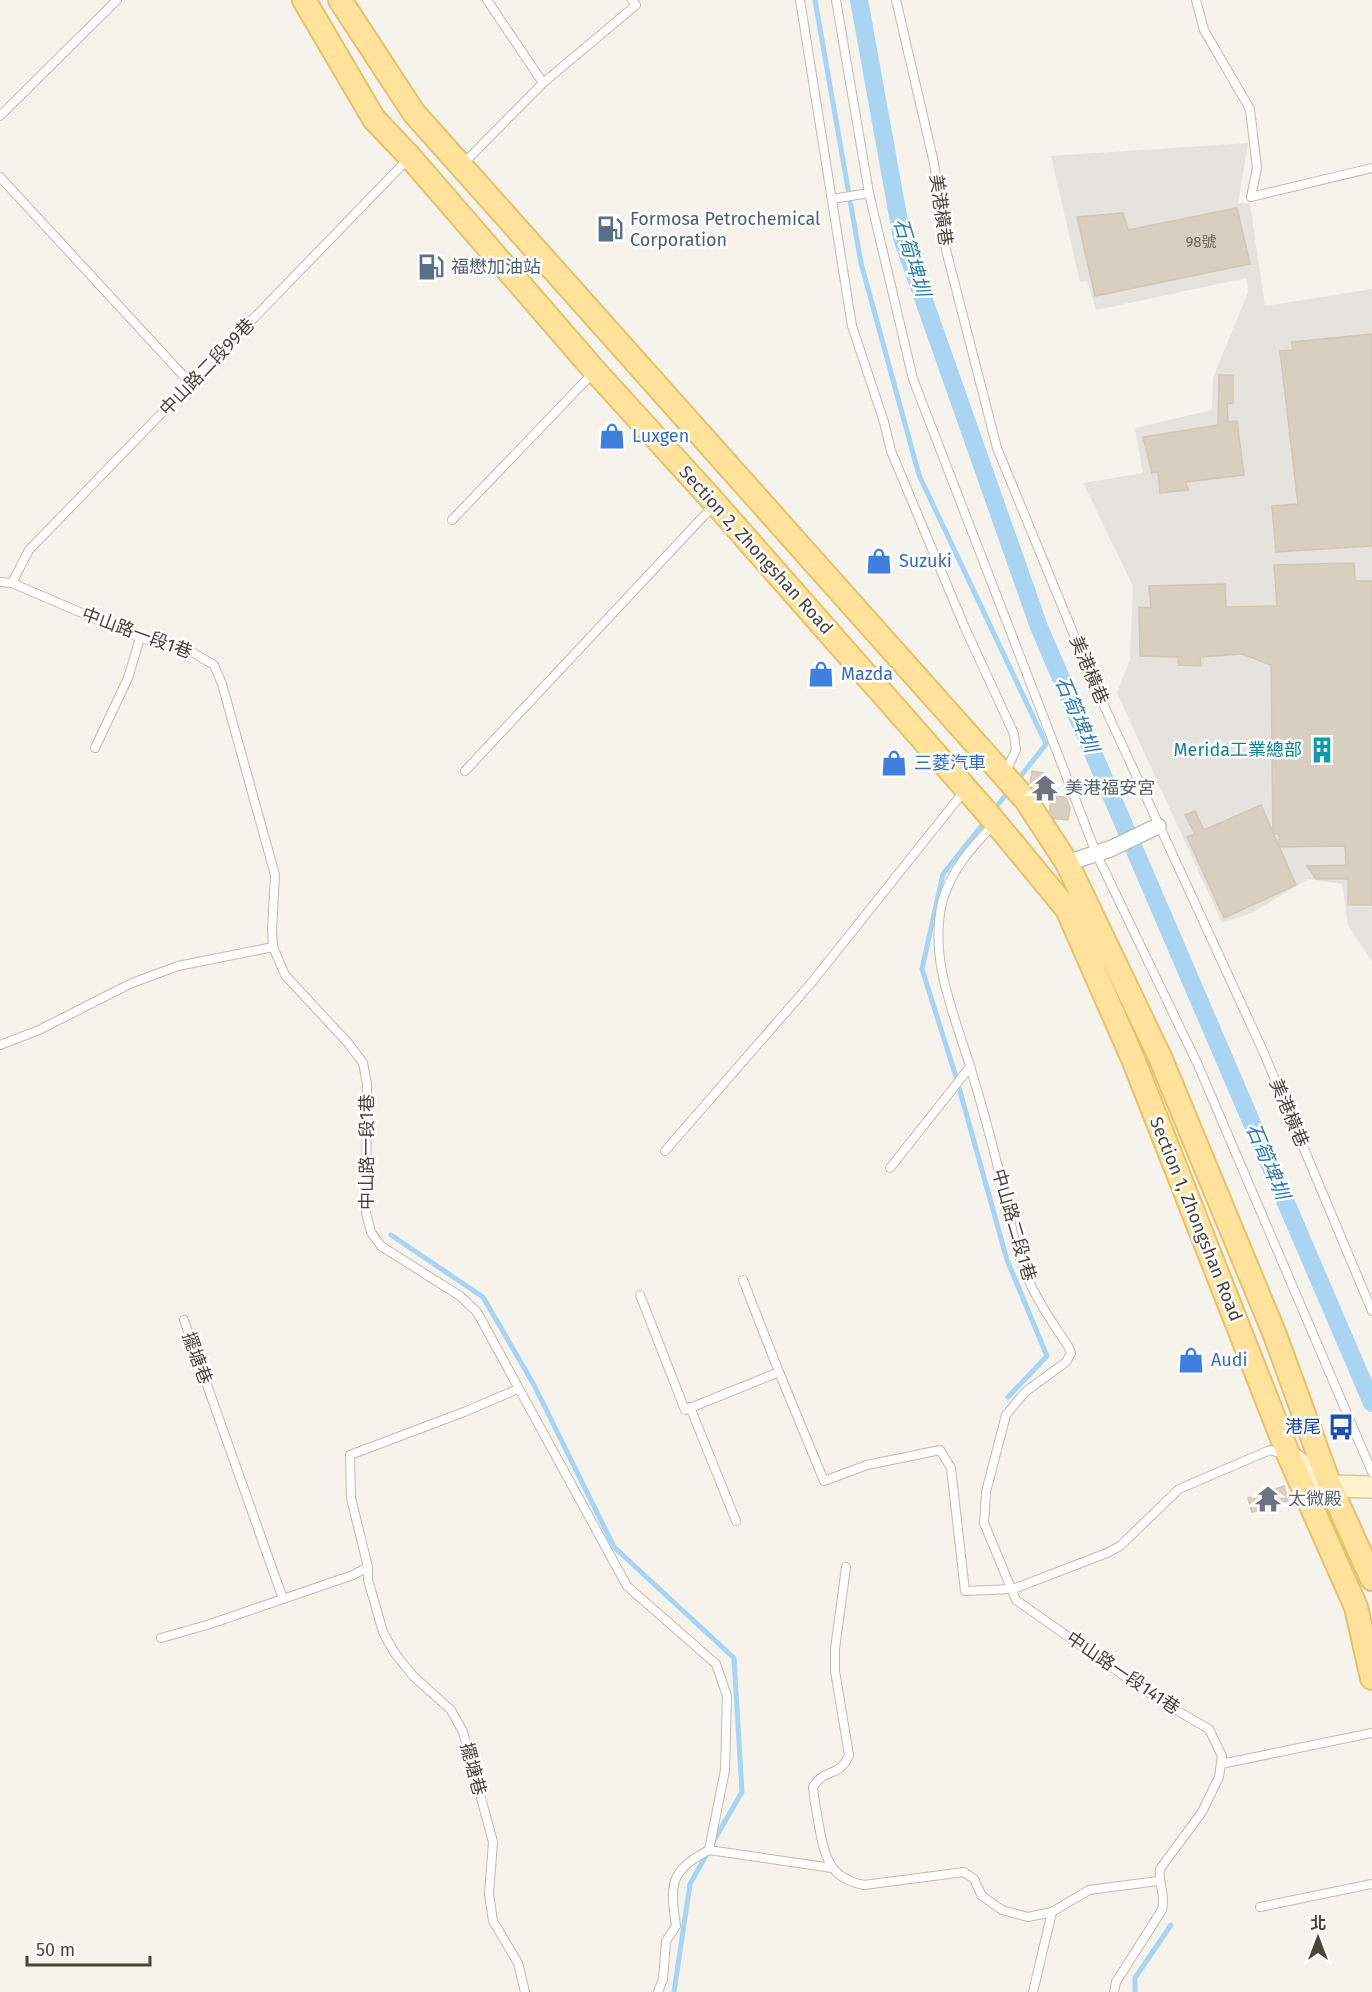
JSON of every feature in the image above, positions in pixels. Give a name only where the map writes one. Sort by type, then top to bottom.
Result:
[{"type":"main road","name":"Section 2, Zhongshan Road","points":[[304,0],[375,119],[595,371],[715,503],[993,819]]},
{"type":"main road","name":"Section 2, Zhongshan Road","points":[[340,0],[414,113],[1026,800]]},
{"type":"main road","name":"Section 1, Zhongshan Road","points":[[1026,800],[1067,862],[1165,1068],[1275,1335],[1330,1486],[1372,1579]]},
{"type":"main road","name":"Section 1, Zhongshan Road","points":[[993,819],[1067,909],[1132,1059],[1289,1456],[1356,1607],[1372,1678]]},
{"type":"street","points":[[1067,862],[1103,851],[1158,826]]},
{"type":"street","points":[[1289,1456],[1330,1486],[1372,1487]]},
{"type":"lane","points":[[0,116],[117,0]]},
{"type":"lane","points":[[487,0],[543,83]]},
{"type":"lane","points":[[461,166],[543,83],[636,5],[632,0]]},
{"type":"lane","points":[[800,0],[852,326],[884,422],[891,451],[965,628],[1014,734],[1016,750],[1004,774]]},
{"type":"lane","points":[[836,0],[868,193],[912,379],[1103,851],[1198,1065],[1372,1472]]},
{"type":"lane","name":"美港橫巷","points":[[896,0],[934,163],[946,250],[997,448],[1095,686],[1263,1051],[1372,1311]]},
{"type":"lane","points":[[1196,0],[1204,30],[1250,110],[1257,168],[1251,197],[1372,168]]},
{"type":"lane","name":"中山路二段99巷","points":[[12,583],[29,550],[410,157]]},
{"type":"lane","points":[[0,177],[191,384]]},
{"type":"lane","points":[[832,199],[868,193]]},
{"type":"lane","points":[[452,520],[595,371]]},
{"type":"lane","points":[[465,771],[715,503]]},
{"type":"lane","name":"中山路一段1巷","points":[[0,582],[12,583],[140,638],[190,651],[214,665],[222,684],[275,875],[273,947],[285,975],[348,1043],[363,1063],[367,1084],[365,1202],[371,1232],[381,1246],[460,1296],[477,1312],[627,1586],[716,1664],[727,1696],[725,1770],[709,1851]]},
{"type":"lane","points":[[95,748],[128,678],[140,638]]},
{"type":"lane","points":[[665,1151],[812,982],[966,789]]},
{"type":"lane","name":"中山路二段1巷","points":[[993,819],[956,870],[942,902],[940,923],[942,976],[970,1067],[1024,1270],[1036,1297],[1071,1353],[1066,1362],[1025,1392],[1006,1415],[1001,1429],[986,1492],[984,1523],[1006,1579],[1013,1589]]},
{"type":"lane","points":[[0,1045],[39,1030],[132,983],[178,966],[273,947]]},
{"type":"lane","points":[[890,1168],[970,1067]]},
{"type":"lane","points":[[743,1280],[824,1481],[867,1465],[940,1450],[951,1468],[965,1591],[1013,1589],[1107,1553],[1120,1546],[1179,1489],[1270,1450],[1289,1456]]},
{"type":"lane","points":[[640,1295],[685,1410],[779,1372]]},
{"type":"lane","name":"擺塘巷","points":[[184,1320],[283,1599]]},
{"type":"lane","name":"擺塘巷","points":[[518,1389],[350,1455],[351,1498],[368,1567],[368,1580],[383,1632],[394,1652],[413,1676],[451,1710],[463,1732],[493,1842],[489,1894],[493,1921],[518,1963],[525,1992]]},
{"type":"lane","points":[[690,1407],[736,1521]]},
{"type":"lane","points":[[161,1638],[353,1575],[368,1567]]},
{"type":"lane","points":[[846,1567],[835,1649],[835,1671],[849,1755],[846,1763],[840,1769],[819,1777],[813,1787],[825,1854],[832,1868],[848,1882],[864,1885],[964,1872],[974,1880],[982,1896],[1002,1910],[1028,1917],[1052,1912],[1089,1890],[1158,1881]]},
{"type":"lane","name":"中山路一段141巷","points":[[1013,1589],[1016,1600],[1157,1699],[1209,1729],[1222,1756],[1221,1764]]},
{"type":"lane","points":[[1114,1992],[1116,1982],[1162,1910],[1165,1896],[1158,1881],[1160,1869],[1202,1812],[1219,1777],[1221,1764],[1372,1733]]},
{"type":"lane","points":[[658,1992],[663,1979],[666,1941],[676,1926],[672,1899],[674,1879],[684,1866],[709,1851],[832,1868]]},
{"type":"lane","points":[[1260,1907],[1372,1884]]},
{"type":"lane","points":[[1034,1992],[1052,1912]]},
{"type":"shaded area","points":[[1248,143],[1238,203],[1250,204],[1265,306],[1372,289],[1372,962],[1348,925],[1342,884],[1308,879],[1252,913],[1222,923],[1117,693],[1130,660],[1133,586],[1083,483],[1143,473],[1135,428],[1212,410],[1213,378],[1248,292],[1247,278],[1096,310],[1087,281],[1080,282],[1051,156]]},
{"type":"building","points":[[1237,208],[1250,264],[1095,296],[1077,217],[1123,213],[1128,230]]},
{"type":"building","points":[[1372,334],[1372,546],[1276,552],[1272,506],[1298,504],[1280,351],[1293,350],[1292,342]]},
{"type":"building","points":[[1219,375],[1233,375],[1233,403],[1227,404],[1228,422],[1237,421],[1244,475],[1186,482],[1188,490],[1160,493],[1158,472],[1152,473],[1143,437],[1218,425]]},
{"type":"building","name":"Merida工業總部","points":[[1354,563],[1355,581],[1372,581],[1372,905],[1348,905],[1348,879],[1316,879],[1307,866],[1346,865],[1345,846],[1279,847],[1279,834],[1273,834],[1271,665],[1242,654],[1200,657],[1201,666],[1179,665],[1178,657],[1140,656],[1139,607],[1151,608],[1149,586],[1225,584],[1226,607],[1277,606],[1274,565]]},
{"type":"building","points":[[1032,771],[1045,773],[1044,778],[1038,777],[1036,786],[1030,785]]},
{"type":"building","name":"美港福安宮","points":[[1040,779],[1052,781],[1050,797],[1038,796]]},
{"type":"building","points":[[1051,796],[1066,797],[1070,808],[1068,820],[1049,818]]},
{"type":"building","points":[[1261,805],[1296,885],[1224,918],[1187,837],[1195,834],[1185,815],[1195,811],[1204,830]]},
{"type":"building","name":"太微殿","points":[[1284,1486],[1288,1501],[1252,1512],[1248,1498]]},
{"type":"waterway","points":[[815,0],[861,263],[919,475],[1046,744],[1017,781]]},
{"type":"waterway","name":"石筍埤圳","points":[[859,0],[902,238],[1039,627],[1372,1403]]},
{"type":"waterway","points":[[992,812],[1009,791]]},
{"type":"waterway","points":[[987,819],[943,874],[922,969],[956,1077],[1007,1260],[1047,1356],[1008,1397]]},
{"type":"waterway","points":[[391,1235],[483,1297],[534,1385],[614,1547],[734,1658],[742,1792],[712,1844]]},
{"type":"waterway","points":[[674,1992],[690,1884],[708,1852]]},
{"type":"waterway","points":[[1135,1992],[1135,1978],[1171,1925]]},
{"type":"place","name":"Formosa Petrochemical Corporation","points":[[610,229]]},
{"type":"place","name":"福懋加油站","points":[[431,267]]},
{"type":"place","name":"Luxgen","points":[[612,436]]},
{"type":"place","name":"Suzuki","points":[[879,561]]},
{"type":"place","name":"Mazda","points":[[821,674]]},
{"type":"place","name":"Merida工業總部","points":[[1322,750]]},
{"type":"place","name":"三菱汽車","points":[[894,763]]},
{"type":"place","name":"美港福安宮","points":[[1045,788]]},
{"type":"place","name":"Audi","points":[[1191,1360]]},
{"type":"place","name":"港尾","points":[[1341,1427]]},
{"type":"place","name":"太微殿","points":[[1268,1499]]}]
